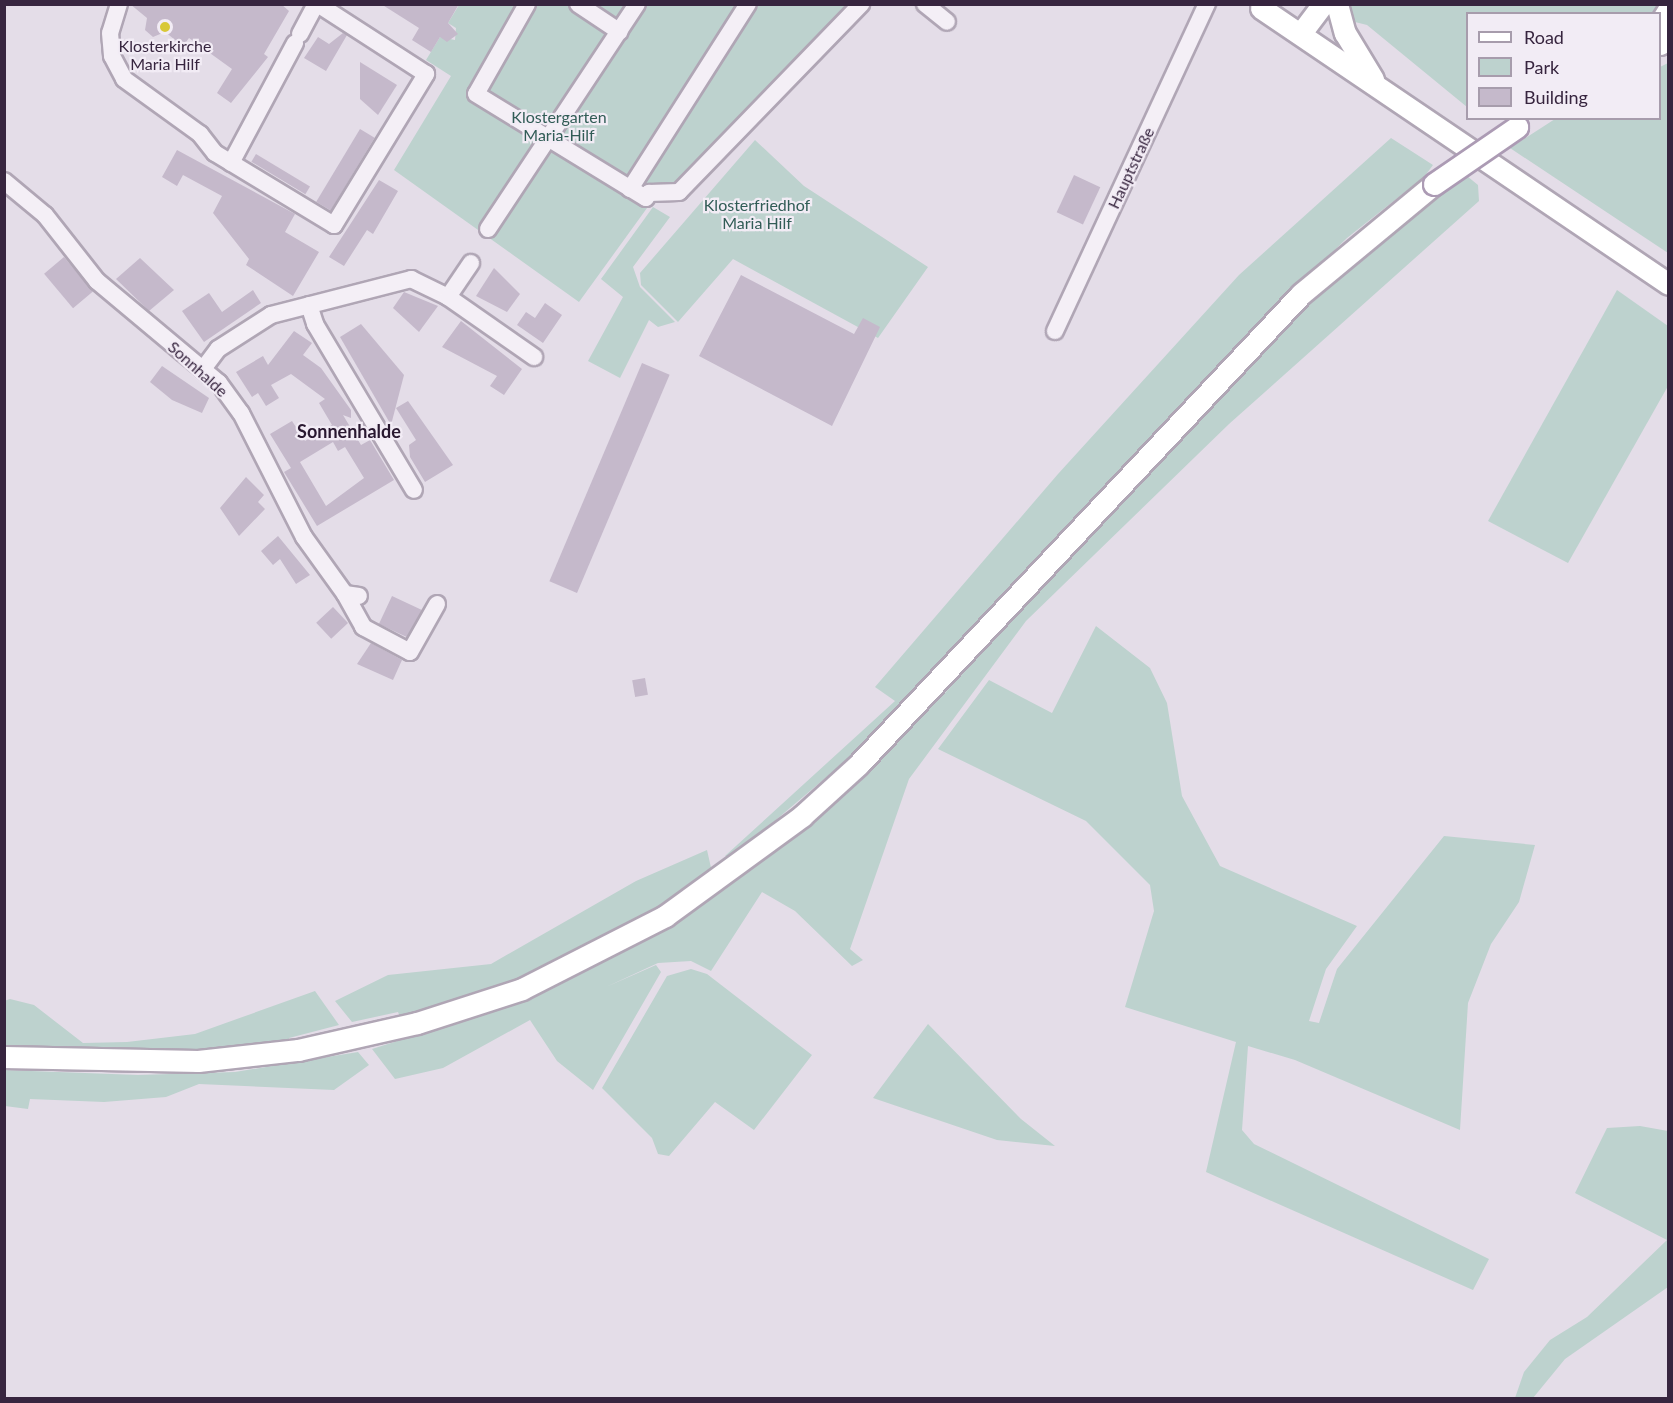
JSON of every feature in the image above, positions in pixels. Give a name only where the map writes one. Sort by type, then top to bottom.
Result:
[{"type":"main road","points":[[1301,33],[1323,4]]},
{"type":"main road","points":[[1337,4],[1345,33],[1378,88]]},
{"type":"main road","points":[[1258,6],[1286,12],[1301,33],[1378,88],[1668,284]]},
{"type":"main road","points":[[1663,39],[1668,10]]},
{"type":"main road","points":[[4,1057],[220,1061],[298,1050],[417,1023],[522,989],[605,950],[664,916],[802,816],[933,690],[1286,310],[1356,245],[1434,184],[1524,123]]},
{"type":"street","points":[[119,4],[110,25],[112,56],[124,80],[231,163],[334,225],[426,74],[317,4],[231,163]]},
{"type":"street","points":[[527,4],[476,94],[650,200],[649,193],[679,192],[861,4]]},
{"type":"street","points":[[578,4],[620,32]]},
{"type":"street","points":[[488,230],[637,4]]},
{"type":"street","points":[[630,189],[748,4]]},
{"type":"street","points":[[925,4],[947,22]]},
{"type":"street","name":"Hauptstraße","points":[[1055,331],[1207,4]]},
{"type":"street","name":"Sonnhalde","points":[[4,181],[45,215],[97,281],[202,369],[241,413],[304,537],[352,595],[363,627],[410,652],[436,604]]},
{"type":"street","points":[[448,297],[471,263]]},
{"type":"street","points":[[202,369],[218,349],[249,327],[309,305],[411,279],[448,297],[534,357]]},
{"type":"street","points":[[309,305],[315,324],[414,490]]},
{"type":"green space","name":"Klostergarten Maria-Hilf","points":[[459,5],[868,5],[840,41],[717,166],[680,198],[655,197],[579,302],[394,170],[451,76],[426,60],[440,37],[455,40],[456,28],[448,23]]},
{"type":"green space","points":[[1345,5],[1662,5],[1657,12],[1466,12],[1466,106],[1367,25],[1347,20]]},
{"type":"green space","points":[[1668,63],[1668,253],[1510,148],[1553,120],[1661,120],[1661,66]]},
{"type":"green space","points":[[1391,138],[1433,165],[1424,177],[1347,238],[1243,339],[931,677],[843,763],[731,858],[725,856],[895,701],[875,687],[1058,474],[1239,275]]},
{"type":"green space","name":"Klosterfriedhof Maria Hilf","points":[[755,140],[804,186],[928,267],[878,338],[733,259],[678,322],[641,285],[640,273]]},
{"type":"green space","points":[[1467,176],[1478,185],[1479,201],[1229,424],[1026,621],[909,779],[850,949],[863,960],[852,966],[795,911],[762,892],[711,971],[691,961],[658,963],[606,987],[656,965],[661,972],[593,1090],[557,1061],[530,1020],[443,1068],[395,1079],[372,1049],[515,1004],[574,977],[709,898],[824,810],[945,693],[1278,332],[1349,264]]},
{"type":"green space","points":[[653,207],[670,217],[633,267],[640,287],[675,322],[658,327],[649,320],[620,378],[588,361],[623,297],[601,279]]},
{"type":"green space","points":[[1617,290],[1668,326],[1668,386],[1568,563],[1488,521]]},
{"type":"green space","points":[[1096,626],[1150,668],[1167,703],[1182,796],[1220,866],[1357,926],[1326,969],[1309,1021],[1319,1023],[1337,969],[1444,836],[1535,845],[1519,902],[1491,944],[1468,1003],[1460,1130],[1295,1060],[1248,1046],[1242,1130],[1254,1144],[1489,1259],[1473,1290],[1206,1172],[1236,1042],[1125,1007],[1154,911],[1150,885],[1086,821],[938,749],[989,680],[1052,713]]},
{"type":"green space","points":[[707,850],[712,872],[651,912],[533,974],[400,1017],[398,1012],[352,1022],[335,1001],[388,975],[491,964],[636,881]]},
{"type":"green space","points":[[691,969],[707,974],[812,1055],[754,1130],[715,1102],[669,1156],[658,1154],[652,1138],[602,1088],[667,976]]},
{"type":"green space","points":[[315,991],[339,1025],[289,1038],[290,1042],[149,1055],[5,1051],[4,1001],[10,999],[34,1005],[83,1043],[127,1042],[195,1034]]},
{"type":"green space","points":[[928,1024],[1021,1119],[1055,1146],[997,1140],[873,1098]]},
{"type":"green space","points":[[358,1052],[369,1065],[334,1090],[199,1084],[166,1097],[104,1102],[30,1099],[28,1109],[5,1106],[5,1070],[138,1075],[235,1072]]},
{"type":"green space","points":[[1640,1126],[1668,1131],[1668,1287],[1565,1359],[1533,1398],[1515,1398],[1524,1372],[1550,1340],[1587,1317],[1667,1240],[1575,1193],[1607,1128]]},
{"type":"building","points":[[130,4],[281,4],[289,11],[264,54],[268,57],[231,103],[217,93],[232,69],[189,38],[183,46],[165,32],[153,37],[145,30],[147,18]]},
{"type":"building","points":[[381,4],[459,4],[448,23],[458,34],[447,42],[440,37],[431,52],[412,40],[419,28]]},
{"type":"building","points":[[343,33],[347,35],[326,71],[304,58],[318,37],[329,44]]},
{"type":"building","points":[[360,62],[397,85],[378,115],[360,99]]},
{"type":"building","points":[[360,129],[375,138],[331,211],[316,202]]},
{"type":"building","points":[[177,150],[295,214],[285,232],[319,252],[293,296],[246,265],[249,259],[213,213],[222,196],[183,175],[177,186],[162,177]]},
{"type":"building","points":[[256,154],[310,186],[305,194],[251,162]]},
{"type":"building","points":[[1074,175],[1100,187],[1083,224],[1057,212]]},
{"type":"building","points":[[379,180],[398,191],[373,234],[367,230],[344,266],[329,257]]},
{"type":"building","points":[[64,257],[93,291],[73,308],[44,274]]},
{"type":"building","points":[[140,258],[174,290],[149,311],[116,279]]},
{"type":"building","points":[[494,268],[520,294],[507,312],[476,296]]},
{"type":"building","points":[[741,275],[854,334],[863,318],[880,327],[832,426],[699,356]]},
{"type":"building","points":[[253,290],[261,303],[204,342],[182,311],[209,293],[222,312]]},
{"type":"building","points":[[404,292],[438,306],[419,332],[393,308]]},
{"type":"building","points":[[545,303],[562,315],[543,343],[517,325],[526,312],[535,318]]},
{"type":"building","points":[[461,321],[522,369],[504,395],[490,386],[497,376],[442,347]]},
{"type":"building","points":[[361,324],[404,375],[391,425],[340,337]]},
{"type":"building","points":[[294,331],[312,343],[303,355],[321,368],[351,410],[351,418],[343,415],[361,445],[370,440],[394,480],[317,526],[284,472],[291,468],[270,434],[292,421],[305,441],[332,425],[319,403],[325,399],[291,374],[271,385],[279,398],[266,406],[258,393],[252,397],[236,372],[263,356],[268,365]],"holes":[[[333,442],[338,451],[345,447],[364,478],[326,506],[300,462]]]},
{"type":"building","points":[[642,363],[670,375],[577,593],[549,581]]},
{"type":"building","points":[[162,366],[209,398],[202,413],[172,400],[150,382]]},
{"type":"building","points":[[408,401],[453,465],[425,482],[410,457],[409,445],[416,440],[396,408]]},
{"type":"building","points":[[246,477],[264,495],[258,502],[265,509],[239,536],[220,508]]},
{"type":"building","points":[[278,536],[310,575],[296,584],[280,559],[273,565],[261,551]]},
{"type":"building","points":[[392,596],[422,610],[409,638],[379,624]]},
{"type":"building","points":[[333,607],[348,623],[331,639],[316,623]]},
{"type":"building","points":[[371,643],[402,660],[393,680],[357,664]]},
{"type":"building","points":[[645,678],[648,695],[635,697],[632,680]]},
{"type":"place","name":"Klosterkirche Maria Hilf","points":[[165,27]]},
{"type":"district","name":"Sonnenhalde","points":[[349,431]]}]
